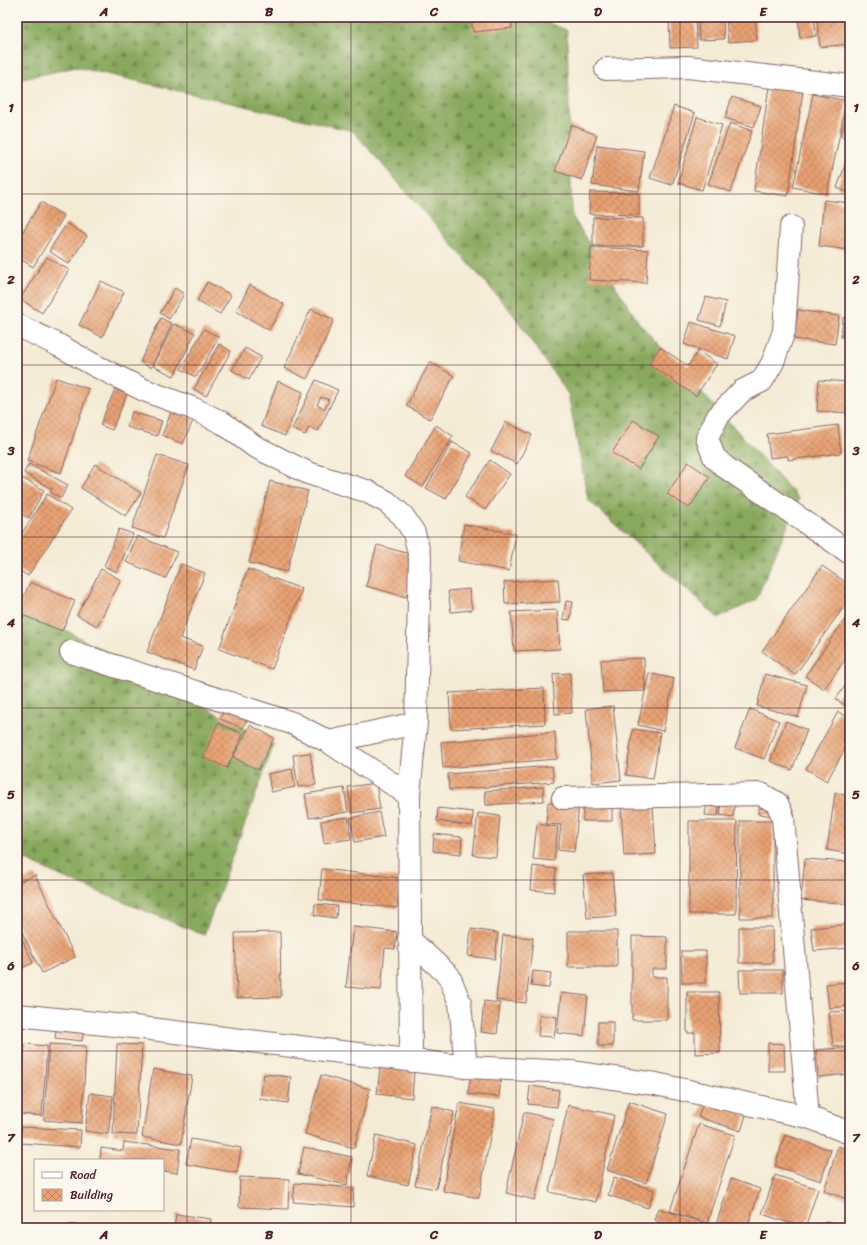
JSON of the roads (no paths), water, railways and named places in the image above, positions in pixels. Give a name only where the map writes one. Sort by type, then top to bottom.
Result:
[{"type":"street","points":[[606,69],[688,67],[850,86]]},
{"type":"street","points":[[791,227],[784,331],[773,362],[762,381],[742,391],[718,416],[707,438],[714,457],[725,467],[850,553]]},
{"type":"street","points":[[17,325],[144,390],[192,408],[223,423],[254,446],[308,473],[366,491],[387,502],[404,516],[414,533],[420,557],[416,723],[409,795],[411,1061]]},
{"type":"street","points":[[71,652],[292,723],[329,742],[409,795]]},
{"type":"street","points":[[329,742],[416,723]]},
{"type":"street","points":[[563,798],[761,794],[777,803],[783,817],[808,1117]]},
{"type":"street","points":[[410,939],[449,976],[460,1002],[466,1067]]},
{"type":"street","points":[[17,1015],[134,1027],[466,1067],[571,1072],[656,1084],[808,1117],[850,1132]]}]
